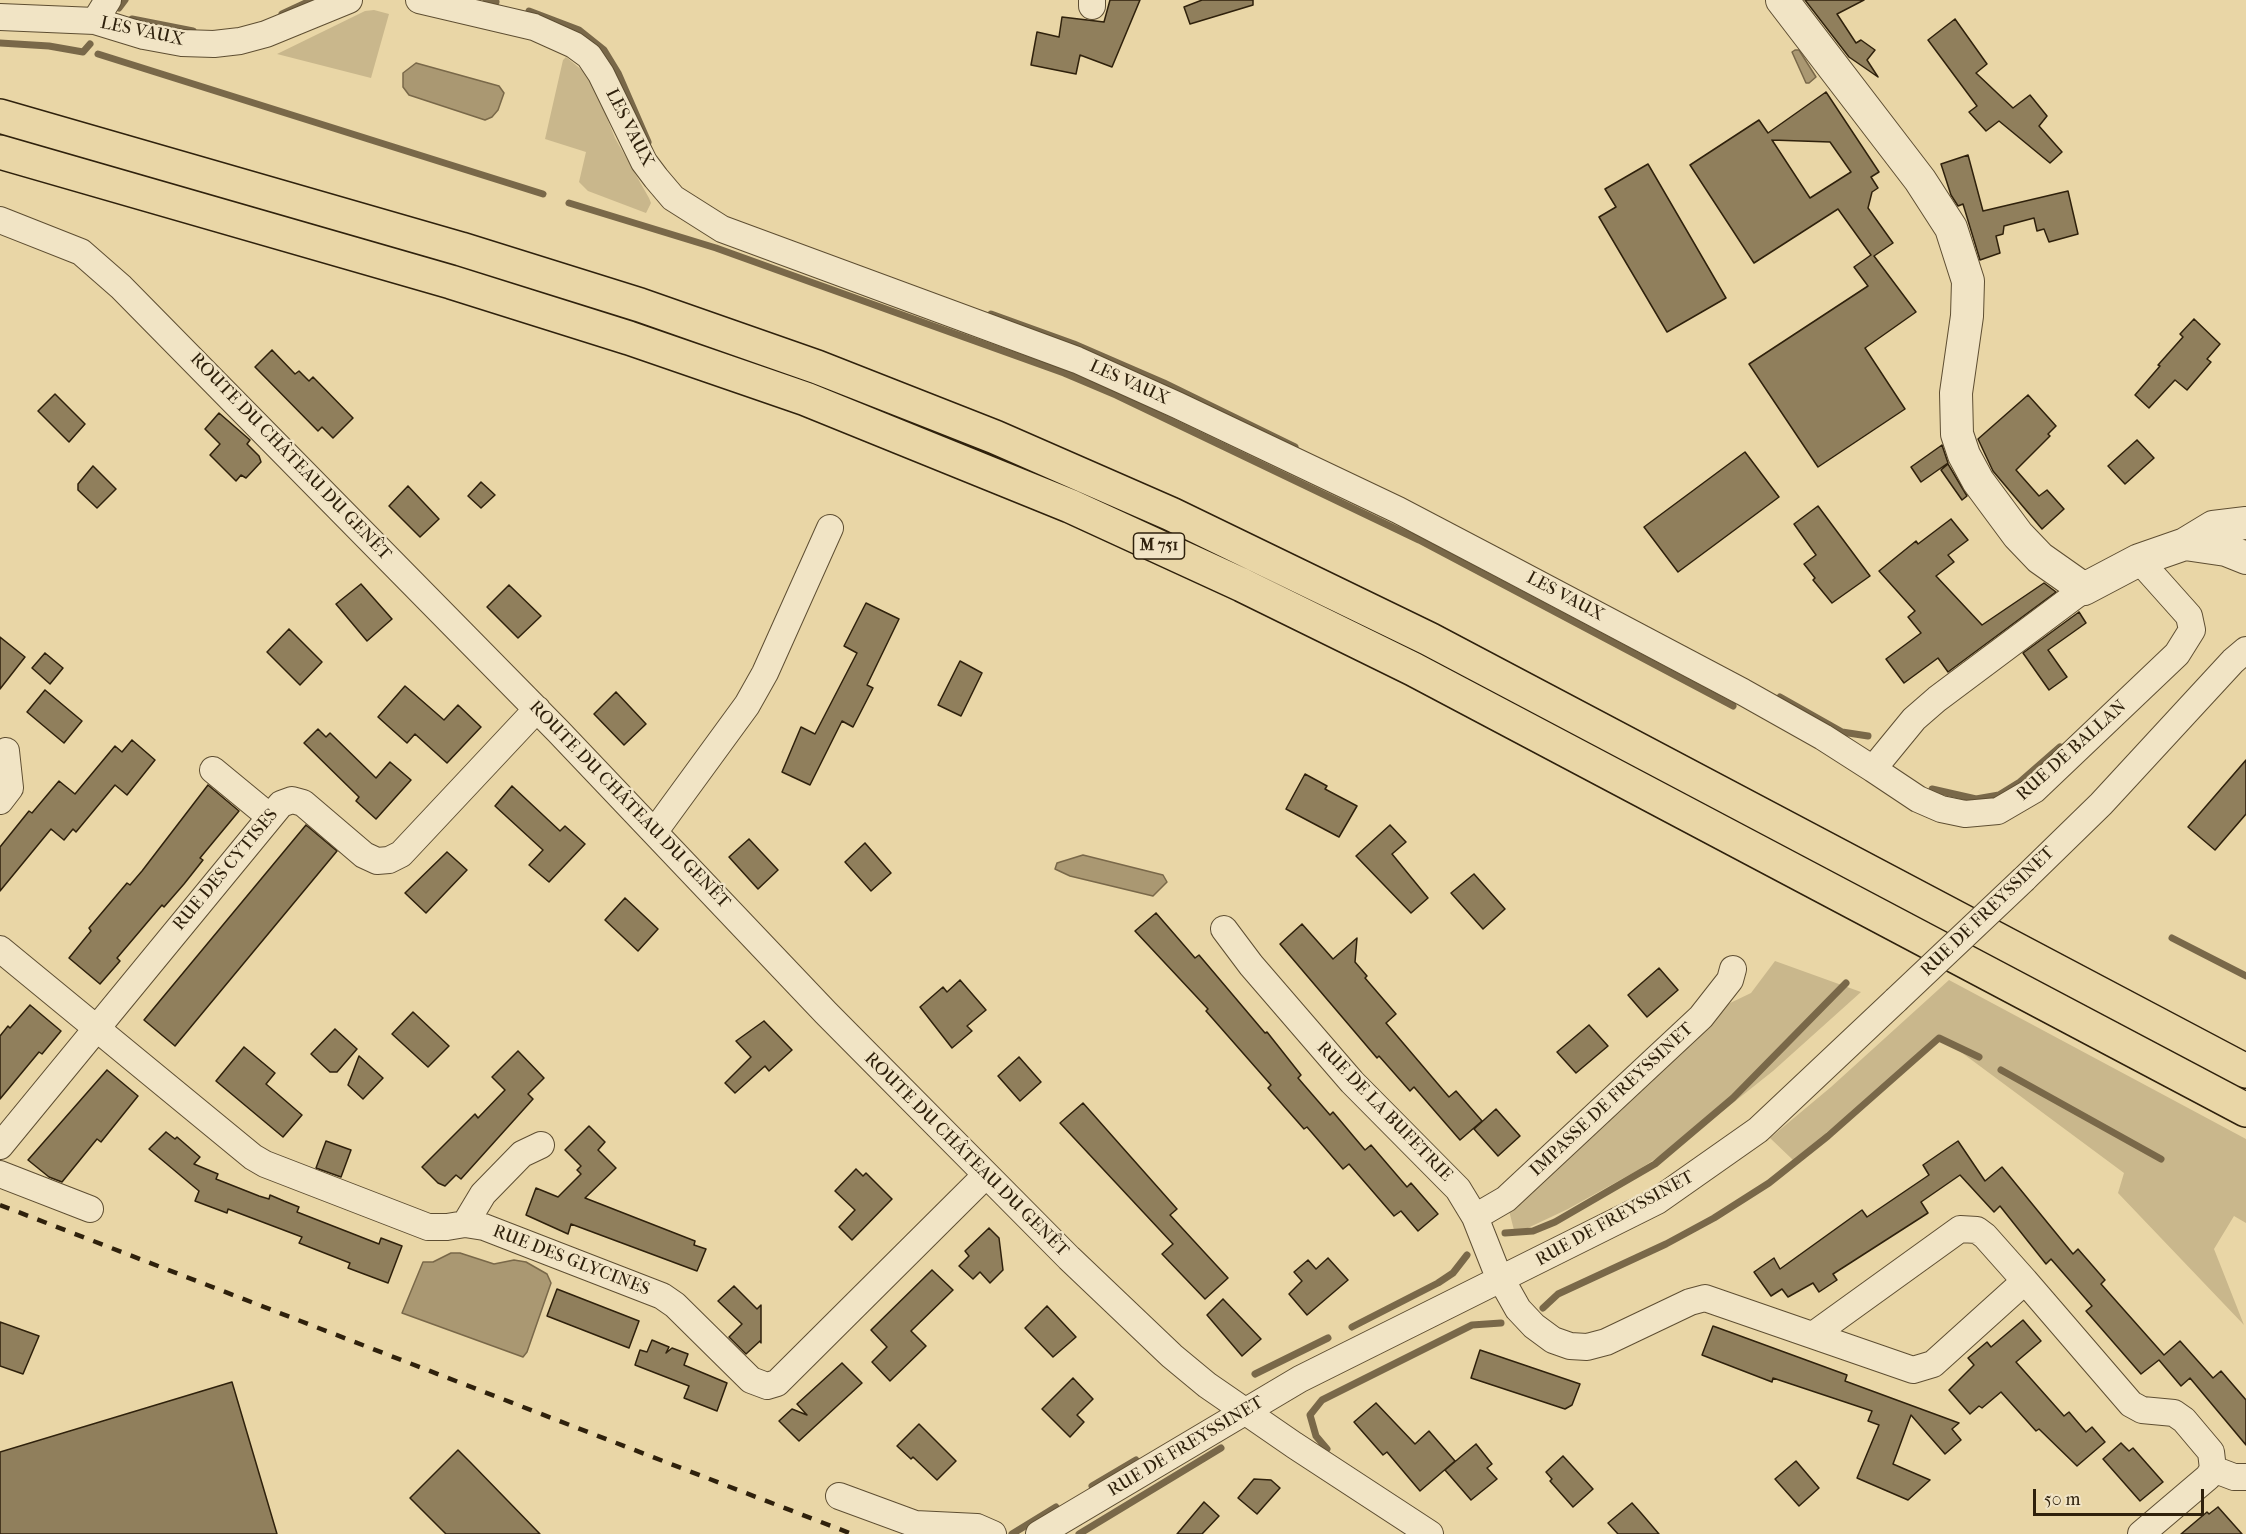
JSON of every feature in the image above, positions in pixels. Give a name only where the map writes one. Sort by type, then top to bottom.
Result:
[{"type":"highway","name":"M 751","points":[[0,116],[439,242],[640,305],[818,368],[1015,445],[1192,524],[1429,639],[2246,1071]]},
{"type":"highway","name":"M 751","points":[[0,152],[440,279],[640,342],[817,404],[1070,506],[1253,590],[1413,669],[2246,1110]]},
{"type":"street","name":"LES VAUX","points":[[0,17],[102,11],[144,36],[182,43],[222,43],[266,34],[349,0]]},
{"type":"street","name":"LES VAUX","points":[[419,0],[534,27],[556,35],[589,56],[601,74],[644,162],[656,178],[673,198],[722,230],[1077,360],[1187,409],[1388,506],[1499,563],[1753,698],[1823,737],[1873,769]]},
{"type":"street","points":[[1782,0],[1914,171],[1951,228],[1968,281],[1967,316],[1955,408],[1958,434],[1964,455],[1987,495],[2018,535],[2051,567],[2084,589]]},
{"type":"street","name":"ROUTE DU CHÂTEAU DU GENÊT","points":[[0,220],[60,242],[81,252],[101,268],[207,372],[537,709],[826,1013],[986,1175],[1172,1356],[1245,1411],[1430,1534]]},
{"type":"street","points":[[1873,769],[1914,719],[1937,699],[2084,589],[2139,560],[2185,544],[2213,527],[2246,523]]},
{"type":"street","points":[[655,831],[747,705],[765,673],[830,528]]},
{"type":"street","points":[[2185,544],[2226,550],[2246,558]]},
{"type":"street","name":"RUE DE BALLAN","points":[[1873,769],[1918,799],[1941,809],[1965,814],[1998,811],[2034,790],[2177,654],[2192,630],[2189,616],[2139,560]]},
{"type":"street","points":[[2239,655],[2246,627]]},
{"type":"street","name":"RUE DE FREYSSINET","points":[[1039,1534],[1245,1411],[1356,1349],[1501,1280],[1657,1201],[1701,1172],[1758,1130],[2024,879],[2101,804],[2239,655]]},
{"type":"street","name":"RUE DES CYTISES","points":[[0,1146],[281,804],[292,800],[303,803],[364,855],[377,861],[389,860],[401,854],[537,709]]},
{"type":"street","points":[[0,801],[10,789],[6,751]]},
{"type":"street","points":[[213,770],[270,817]]},
{"type":"street","name":"RUE DE LA BUFETRIE","points":[[1224,929],[1251,965],[1352,1082],[1442,1171],[1476,1217],[1501,1280],[1518,1309],[1534,1326],[1553,1340],[1570,1346],[1587,1347],[1606,1342],[1689,1302],[1705,1298],[1913,1370],[1933,1364],[2025,1281]]},
{"type":"street","name":"RUE DES GLYCINES","points":[[0,948],[253,1157],[265,1164],[428,1227],[465,1224],[484,1227],[662,1296],[675,1305],[751,1380],[767,1386],[777,1383],[986,1175]]},
{"type":"street","name":"IMPASSE DE FREYSSINET","points":[[1476,1217],[1506,1198],[1701,1017],[1730,980],[1733,969]]},
{"type":"street","points":[[465,1224],[483,1194],[522,1154],[541,1145]]},
{"type":"street","points":[[0,1174],[90,1209]]},
{"type":"street","points":[[1813,1335],[1960,1229],[1977,1230],[2025,1281],[2131,1404],[2142,1410],[2174,1413],[2184,1420],[2211,1452],[2213,1469],[2200,1485],[2141,1534]]},
{"type":"street","points":[[2213,1469],[2234,1477],[2246,1478]]},
{"type":"street","points":[[839,1497],[915,1524],[977,1527],[993,1534]]},
{"type":"shaded area","points":[[374,10],[389,14],[371,78],[277,54],[365,11]]},
{"type":"shaded area","points":[[1799,50],[1816,77],[1809,83],[1806,83],[1792,52]]},
{"type":"shaded area","points":[[566,57],[588,75],[615,138],[649,198],[651,203],[646,213],[588,191],[579,182],[586,152],[545,139],[563,60]]},
{"type":"shaded area","points":[[416,63],[499,86],[504,93],[498,110],[492,117],[485,120],[409,95],[403,87],[403,73]]},
{"type":"shaded area","points":[[1083,855],[1163,875],[1167,882],[1153,896],[1070,876],[1055,869],[1057,863]]},
{"type":"shaded area","points":[[1775,961],[1861,992],[1773,1071],[1694,1134],[1638,1170],[1568,1209],[1515,1234],[1506,1199],[1701,1017],[1751,993]]},
{"type":"shaded area","points":[[1949,980],[2246,1139],[2246,1223],[2234,1216],[2214,1249],[2244,1325],[2118,1193],[2124,1173],[1942,1038],[1793,1160],[1770,1138],[1831,1087]]},
{"type":"shaded area","points":[[451,1253],[460,1253],[494,1264],[514,1260],[526,1262],[547,1274],[551,1283],[527,1352],[523,1357],[402,1313],[423,1262],[433,1262]]},
{"type":"building","points":[[1110,0],[1140,0],[1112,67],[1080,55],[1076,74],[1031,65],[1037,32],[1059,37],[1062,17],[1104,22]]},
{"type":"building","points":[[1202,0],[1253,0],[1253,5],[1190,24],[1184,7]]},
{"type":"building","points":[[1805,0],[1864,0],[1837,14],[1856,43],[1861,40],[1875,50],[1867,60],[1878,77],[1849,57]]},
{"type":"building","points":[[1955,19],[1987,64],[1976,73],[2013,108],[2030,95],[2047,116],[2039,126],[2062,152],[2050,163],[1999,121],[1986,131],[1969,112],[1977,106],[1928,40]]},
{"type":"building","points":[[1826,92],[1879,172],[1871,177],[1878,188],[1872,192],[1868,208],[1893,243],[1874,256],[1916,312],[1865,348],[1905,409],[1818,467],[1749,364],[1868,286],[1854,267],[1871,255],[1838,209],[1754,263],[1690,165],[1759,120],[1768,133]],"holes":[[[1772,140],[1830,142],[1851,172],[1810,198]]]},
{"type":"building","points":[[1968,155],[1983,211],[2068,191],[2078,234],[2049,242],[2044,229],[2037,231],[2034,218],[2004,226],[2003,234],[1996,236],[2000,253],[1980,260],[1963,204],[1958,206],[1951,195],[1941,164]]},
{"type":"building","points":[[1648,164],[1726,298],[1667,332],[1599,217],[1616,207],[1605,189]]},
{"type":"building","points":[[2194,319],[2220,344],[2207,359],[2211,362],[2187,390],[2175,380],[2149,408],[2135,395],[2183,337],[2180,334]]},
{"type":"building","points":[[272,350],[295,374],[299,371],[309,381],[313,377],[353,418],[333,438],[322,427],[318,431],[255,367]]},
{"type":"building","points":[[55,394],[85,424],[69,442],[38,411]]},
{"type":"building","points":[[2028,395],[2056,426],[2048,434],[2050,436],[2016,470],[2039,496],[2047,490],[2064,509],[2042,529],[1993,471],[1978,439]]},
{"type":"building","points":[[219,413],[250,440],[247,444],[259,456],[261,462],[246,478],[241,475],[236,481],[210,455],[220,444],[205,429]]},
{"type":"building","points":[[2137,440],[2154,458],[2125,484],[2108,466]]},
{"type":"building","points":[[1942,445],[1948,463],[1921,482],[1911,467]]},
{"type":"building","points":[[1745,452],[1779,497],[1678,572],[1644,527]]},
{"type":"building","points":[[1948,464],[1967,496],[1962,500],[1941,470]]},
{"type":"building","points":[[93,466],[116,489],[97,508],[78,490],[78,484]]},
{"type":"building","points":[[481,482],[495,495],[481,508],[468,496]]},
{"type":"building","points":[[408,486],[439,519],[420,537],[389,506]]},
{"type":"building","points":[[1818,506],[1870,576],[1832,603],[1813,580],[1815,578],[1804,564],[1816,555],[1794,524]]},
{"type":"building","points":[[1951,519],[1968,540],[1948,555],[1954,562],[1936,576],[1982,625],[2044,583],[2056,592],[1948,672],[1938,658],[1904,683],[1886,659],[1921,633],[1908,617],[1915,611],[1879,571],[1916,541],[1918,544]]},
{"type":"building","points":[[361,584],[392,619],[367,641],[336,604]]},
{"type":"building","points":[[509,585],[541,616],[518,638],[487,607]]},
{"type":"building","points":[[866,603],[899,619],[867,685],[873,688],[853,727],[842,721],[810,785],[782,772],[801,727],[815,734],[857,653],[844,646]]},
{"type":"building","points":[[2079,612],[2086,623],[2048,650],[2067,677],[2049,690],[2023,653]]},
{"type":"building","points":[[289,629],[322,662],[300,685],[267,652]]},
{"type":"building","points":[[0,637],[25,657],[0,689]]},
{"type":"building","points":[[45,653],[63,668],[50,684],[32,668]]},
{"type":"building","points":[[960,661],[982,673],[961,716],[938,705]]},
{"type":"building","points":[[405,686],[444,720],[458,705],[481,727],[447,763],[415,734],[407,743],[378,717]]},
{"type":"building","points":[[45,690],[82,721],[64,743],[27,712]]},
{"type":"building","points":[[616,692],[646,724],[624,745],[594,714]]},
{"type":"building","points":[[318,729],[326,737],[330,733],[376,778],[390,762],[411,780],[376,819],[356,801],[359,797],[304,743]]},
{"type":"building","points":[[132,740],[155,760],[127,795],[115,785],[76,832],[73,829],[64,840],[51,829],[0,891],[0,847],[29,811],[32,813],[59,781],[75,794],[115,746],[122,752]]},
{"type":"building","points":[[2246,760],[2246,814],[2215,850],[2188,827]]},
{"type":"building","points":[[1305,774],[1327,786],[1325,789],[1357,806],[1339,837],[1286,809]]},
{"type":"building","points":[[208,785],[239,811],[200,858],[203,860],[184,884],[164,907],[162,905],[117,958],[120,961],[100,984],[69,958],[91,931],[89,928],[127,883],[130,885],[142,871]]},
{"type":"building","points":[[512,786],[560,831],[565,826],[585,844],[549,882],[529,865],[543,850],[495,806]]},
{"type":"building","points":[[306,825],[337,851],[175,1046],[144,1020]]},
{"type":"building","points":[[1390,825],[1406,842],[1392,854],[1428,898],[1411,913],[1356,856]]},
{"type":"building","points":[[749,839],[778,870],[758,889],[729,857]]},
{"type":"building","points":[[865,843],[891,873],[871,891],[845,862]]},
{"type":"building","points":[[447,852],[467,870],[426,913],[405,893]]},
{"type":"building","points":[[1474,874],[1505,909],[1483,929],[1451,893]]},
{"type":"building","points":[[625,898],[658,929],[638,951],[605,920]]},
{"type":"building","points":[[1156,913],[1195,958],[1199,955],[1265,1033],[1267,1032],[1301,1075],[1298,1078],[1330,1115],[1333,1112],[1365,1150],[1371,1145],[1407,1187],[1411,1183],[1438,1214],[1418,1231],[1401,1211],[1394,1216],[1349,1164],[1343,1169],[1307,1127],[1304,1129],[1268,1088],[1271,1085],[1206,1011],[1208,1009],[1135,931]]},
{"type":"building","points":[[1302,924],[1333,959],[1357,938],[1355,962],[1367,976],[1365,978],[1396,1014],[1386,1023],[1449,1097],[1456,1091],[1482,1121],[1460,1140],[1414,1087],[1410,1091],[1379,1056],[1377,1058],[1280,944]]},
{"type":"building","points":[[1659,968],[1678,990],[1647,1017],[1628,995]]},
{"type":"building","points":[[960,980],[986,1010],[967,1026],[972,1031],[952,1048],[920,1007],[943,987],[947,992]]},
{"type":"building","points":[[30,1005],[61,1031],[42,1054],[39,1052],[0,1099],[0,1036]]},
{"type":"building","points":[[413,1012],[449,1046],[428,1067],[392,1034]]},
{"type":"building","points":[[764,1021],[792,1050],[769,1071],[765,1066],[735,1093],[725,1083],[751,1057],[736,1041]]},
{"type":"building","points":[[1589,1025],[1608,1046],[1576,1073],[1557,1052]]},
{"type":"building","points":[[335,1029],[357,1049],[337,1072],[330,1072],[311,1054]]},
{"type":"building","points":[[244,1047],[275,1073],[266,1084],[302,1115],[283,1137],[216,1081]]},
{"type":"building","points":[[518,1051],[544,1078],[528,1094],[533,1099],[461,1179],[456,1175],[445,1186],[438,1183],[422,1167],[475,1114],[478,1118],[505,1090],[492,1077]]},
{"type":"building","points":[[359,1056],[383,1078],[363,1099],[348,1085]]},
{"type":"building","points":[[1019,1057],[1041,1082],[1020,1101],[998,1076]]},
{"type":"building","points":[[107,1070],[138,1096],[101,1142],[97,1139],[62,1182],[49,1177],[28,1160]]},
{"type":"building","points":[[1083,1103],[1177,1209],[1170,1215],[1228,1278],[1205,1299],[1162,1254],[1173,1244],[1060,1123]]},
{"type":"building","points":[[1496,1109],[1520,1136],[1498,1156],[1474,1129]]},
{"type":"building","points":[[589,1126],[605,1142],[598,1150],[616,1168],[585,1198],[695,1241],[694,1245],[706,1249],[697,1271],[571,1224],[568,1234],[526,1215],[536,1188],[558,1197],[581,1174],[577,1170],[581,1166],[565,1150]]},
{"type":"building","points":[[166,1132],[175,1139],[177,1137],[200,1157],[194,1164],[218,1174],[216,1179],[269,1199],[270,1195],[299,1207],[297,1212],[379,1244],[381,1238],[402,1246],[388,1283],[348,1268],[350,1263],[299,1243],[302,1237],[228,1209],[227,1213],[195,1201],[199,1191],[149,1149]]},
{"type":"building","points":[[326,1141],[351,1150],[341,1177],[316,1168]]},
{"type":"building","points":[[1958,1141],[1985,1181],[2002,1167],[2073,1254],[2078,1249],[2105,1280],[2101,1284],[2164,1355],[2180,1341],[2213,1378],[2221,1371],[2246,1400],[2246,1445],[2190,1378],[2181,1386],[2159,1360],[2141,1374],[2086,1311],[2092,1306],[2051,1259],[2046,1264],[2000,1206],[1994,1212],[1960,1175],[1921,1202],[1928,1213],[1833,1274],[1837,1280],[1819,1292],[1813,1283],[1788,1297],[1782,1289],[1771,1296],[1754,1272],[1774,1258],[1780,1269],[1862,1210],[1867,1217],[1929,1175],[1923,1165]]},
{"type":"building","points":[[856,1169],[863,1176],[866,1173],[892,1199],[852,1240],[839,1227],[855,1210],[835,1191]]},
{"type":"building","points":[[989,1228],[999,1238],[1003,1270],[990,1283],[980,1272],[973,1279],[959,1266],[969,1256],[965,1251]]},
{"type":"building","points":[[1328,1258],[1348,1280],[1307,1315],[1289,1294],[1302,1281],[1294,1272],[1308,1260],[1316,1269]]},
{"type":"building","points":[[932,1270],[953,1290],[911,1331],[926,1346],[890,1381],[872,1362],[887,1347],[871,1330]]},
{"type":"building","points":[[734,1286],[757,1309],[761,1305],[761,1343],[760,1341],[746,1354],[729,1337],[742,1324],[718,1301]]},
{"type":"building","points":[[557,1289],[639,1321],[629,1348],[547,1316]]},
{"type":"building","points":[[1223,1299],[1261,1339],[1242,1356],[1207,1315]]},
{"type":"building","points":[[1047,1306],[1076,1337],[1053,1357],[1025,1328]]},
{"type":"building","points":[[2023,1320],[2041,1341],[2016,1362],[2064,1416],[2069,1412],[2086,1432],[2092,1427],[2105,1442],[2077,1466],[2039,1429],[2036,1431],[2001,1392],[1982,1408],[1979,1406],[1970,1414],[1949,1390],[1974,1365],[1968,1358],[1987,1342],[1991,1347]]},
{"type":"building","points":[[0,1322],[39,1336],[23,1374],[0,1366]]},
{"type":"building","points":[[1713,1326],[1847,1375],[1845,1381],[1959,1423],[1952,1429],[1961,1440],[1945,1454],[1911,1415],[1893,1464],[1930,1480],[1908,1500],[1857,1478],[1879,1425],[1868,1421],[1872,1411],[1773,1378],[1772,1382],[1702,1355]]},
{"type":"building","points":[[652,1340],[669,1347],[666,1353],[672,1348],[688,1354],[684,1365],[727,1383],[717,1411],[684,1398],[689,1386],[635,1365],[640,1350],[647,1352]]},
{"type":"building","points":[[1480,1350],[1580,1384],[1572,1405],[1565,1409],[1471,1378]]},
{"type":"building","points":[[842,1363],[862,1383],[799,1441],[779,1421],[792,1409],[807,1415],[797,1404]]},
{"type":"building","points":[[1073,1378],[1093,1399],[1077,1415],[1084,1422],[1070,1437],[1042,1409]]},
{"type":"building","points":[[232,1382],[277,1534],[0,1534],[0,1452]]},
{"type":"building","points":[[1376,1403],[1415,1444],[1429,1431],[1455,1461],[1420,1491],[1387,1452],[1383,1455],[1354,1422]]},
{"type":"building","points":[[919,1424],[956,1461],[937,1480],[913,1457],[911,1459],[897,1446]]},
{"type":"building","points":[[2121,1443],[2129,1451],[2133,1448],[2163,1482],[2140,1501],[2103,1459]]},
{"type":"building","points":[[1476,1444],[1492,1464],[1487,1468],[1497,1479],[1471,1500],[1445,1470]]},
{"type":"building","points":[[458,1450],[540,1534],[446,1534],[410,1498]]},
{"type":"building","points":[[1563,1456],[1593,1489],[1573,1507],[1550,1481],[1552,1479],[1546,1472]]},
{"type":"building","points":[[1796,1461],[1819,1488],[1799,1506],[1775,1479]]},
{"type":"building","points":[[1254,1479],[1271,1480],[1280,1488],[1257,1514],[1238,1498]]},
{"type":"building","points":[[1204,1502],[1219,1516],[1202,1534],[1177,1534]]},
{"type":"building","points":[[1632,1503],[1659,1534],[1618,1534],[1608,1523]]},
{"type":"building","points":[[2218,1507],[2242,1534],[2181,1534],[2207,1512],[2209,1514]]},
{"type":"waterway","points":[[119,8],[125,0]]},
{"type":"waterway","points":[[282,14],[312,0]]},
{"type":"waterway","points":[[486,0],[496,2]]},
{"type":"waterway","points":[[529,11],[579,30],[604,50],[618,73],[648,142]]},
{"type":"waterway","points":[[132,19],[193,31]]},
{"type":"waterway","points":[[0,43],[49,46],[83,52],[90,44]]},
{"type":"waterway","points":[[98,54],[543,194]]},
{"type":"waterway","points":[[569,203],[716,248],[1064,373],[1116,395],[1419,540],[1733,706]]},
{"type":"waterway","points":[[991,314],[1074,344],[1164,383],[1295,447]]},
{"type":"waterway","points":[[1780,697],[1842,732],[1868,736]]},
{"type":"waterway","points":[[1932,789],[1976,799],[1999,795],[2020,782],[2060,747]]},
{"type":"waterway","points":[[2172,938],[2246,976]]},
{"type":"waterway","points":[[1505,1233],[1533,1231],[1555,1222],[1655,1164],[1733,1098],[1846,983]]},
{"type":"waterway","points":[[1543,1308],[1558,1294],[1666,1244],[1714,1218],[1769,1183],[1828,1136],[1939,1038],[1979,1057]]},
{"type":"waterway","points":[[2001,1070],[2161,1159]]},
{"type":"waterway","points":[[1352,1327],[1438,1283],[1453,1273],[1467,1255]]},
{"type":"waterway","points":[[1327,1449],[1316,1436],[1310,1415],[1322,1400],[1472,1325],[1501,1323]]},
{"type":"waterway","points":[[1255,1374],[1328,1338]]},
{"type":"waterway","points":[[1079,1534],[1221,1448]]},
{"type":"waterway","points":[[1092,1486],[1136,1460]]},
{"type":"waterway","points":[[1012,1534],[1056,1507]]},
{"type":"railway","points":[[0,1205],[852,1534]]}]
